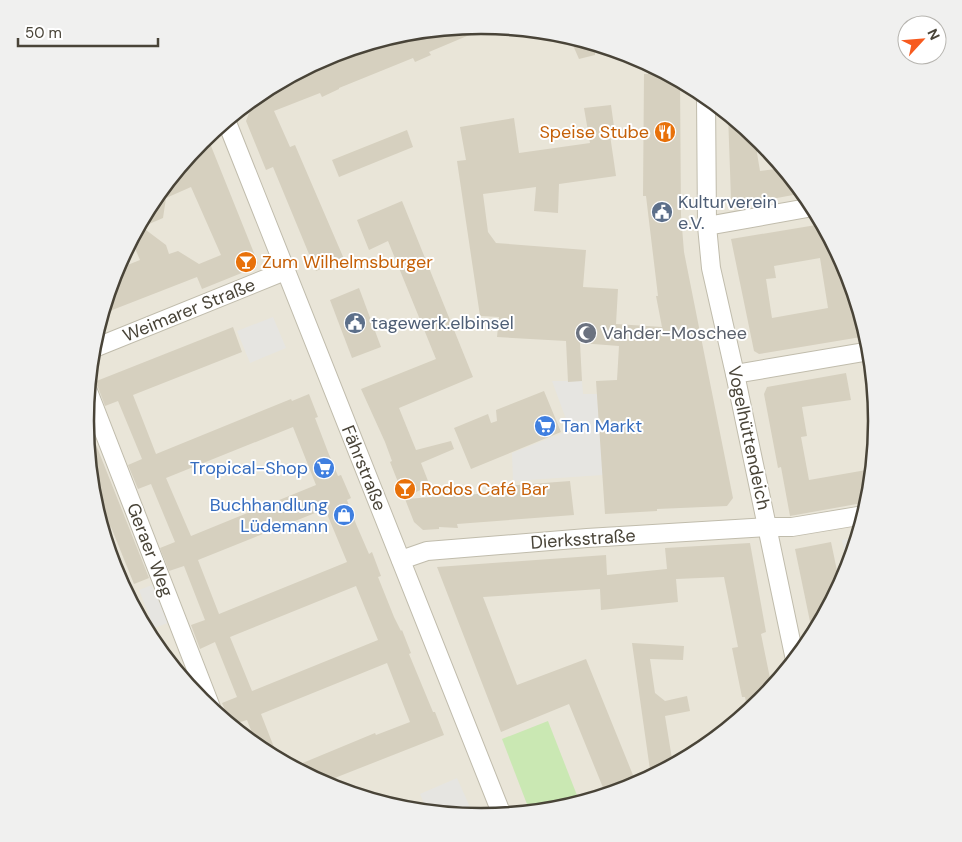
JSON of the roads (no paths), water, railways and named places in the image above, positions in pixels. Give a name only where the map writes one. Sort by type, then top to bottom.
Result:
[{"type":"street","name":"Vogelhüttendeich","points":[[706,106],[707,226],[711,268],[736,374],[793,650]]},
{"type":"street","name":"Fährstraße","points":[[229,127],[499,807]]},
{"type":"street","points":[[707,226],[805,209]]},
{"type":"street","name":"Weimarer Straße","points":[[101,345],[286,271]]},
{"type":"street","points":[[736,374],[862,352]]},
{"type":"street","name":"Geraer Weg","points":[[95,408],[206,693]]},
{"type":"street","name":"Dierksstraße","points":[[401,560],[427,551],[587,538],[792,527],[856,516]]},
{"type":"place","name":"Speise Stube","points":[[665,132]]},
{"type":"place","name":"Kulturverein e.V.","points":[[662,212]]},
{"type":"place","name":"Zum Wilhelmsburger","points":[[246,262]]},
{"type":"place","name":"tagewerk.elbinsel","points":[[355,323]]},
{"type":"place","name":"Vahder-Moschee","points":[[586,333]]},
{"type":"place","name":"Tan Markt","points":[[545,426]]},
{"type":"place","name":"Tropical-Shop","points":[[324,468]]},
{"type":"place","name":"Rodos Café Bar","points":[[405,489]]},
{"type":"place","name":"Buchhandlung Lüdemann","points":[[344,515]]}]
